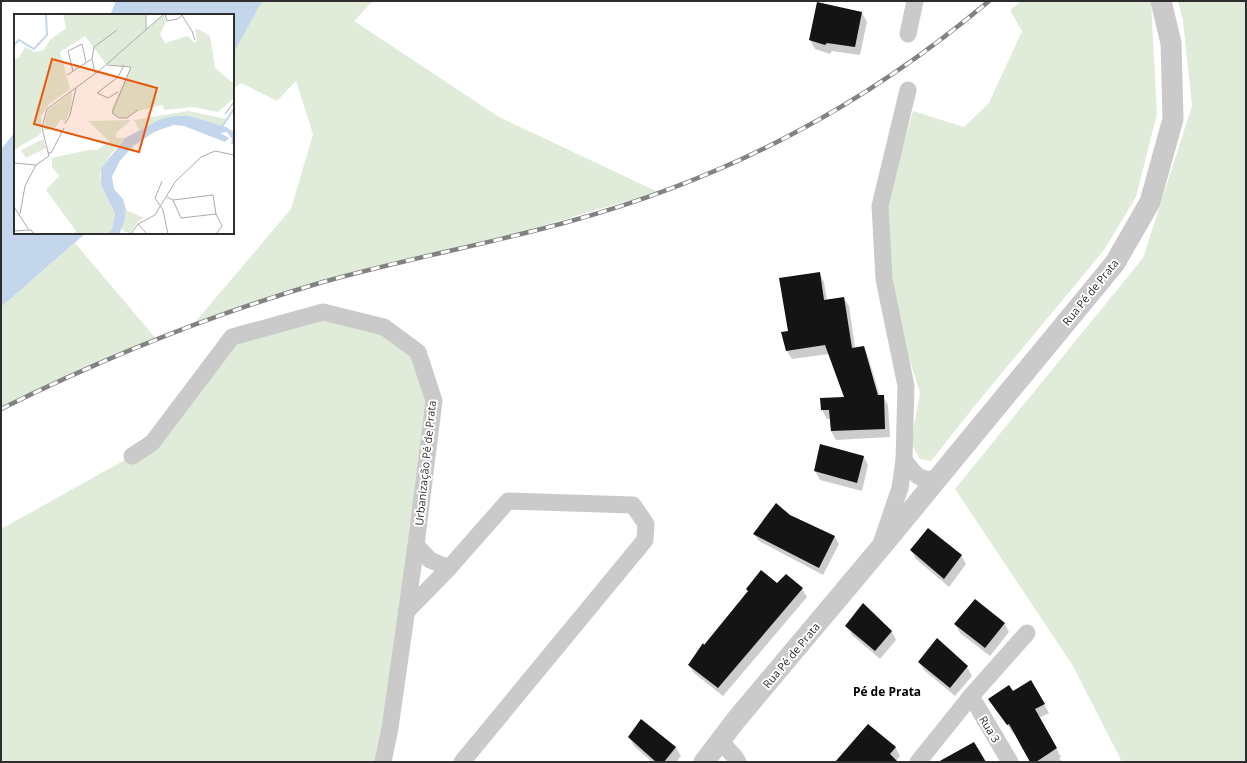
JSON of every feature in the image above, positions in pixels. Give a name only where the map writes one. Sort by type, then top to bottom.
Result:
[{"type":"street","points":[[908,34],[915,1]]},
{"type":"street","name":"Rua Pé de Prata","points":[[704,762],[736,720],[1115,263],[1150,202],[1172,119],[1171,43],[1161,1]]},
{"type":"street","name":"Rua Pé de Prata","points":[[879,549],[900,488],[904,460],[906,386],[884,279],[880,206],[908,90]]},
{"type":"street","name":"Urbanização Pé de Prata","points":[[132,456],[152,443],[232,338],[323,312],[384,327],[418,352],[434,400],[416,545],[390,728],[383,762]]},
{"type":"street","points":[[904,460],[916,475],[926,480],[937,479]]},
{"type":"street","points":[[406,612],[449,568],[508,501],[633,505],[646,524],[646,540],[462,762]]},
{"type":"street","points":[[416,545],[430,560],[449,568]]},
{"type":"street","points":[[918,762],[970,696],[1027,633]]},
{"type":"street","name":"Rua 3","points":[[970,696],[1010,762]]},
{"type":"street","points":[[720,741],[738,762]]},
{"type":"green space","points":[[257,1],[373,1],[354,21],[499,117],[658,192],[487,242],[323,283],[191,327],[291,209],[313,134],[296,81],[277,101],[241,83],[234,88],[234,47]]},
{"type":"green space","points":[[1022,1],[1151,1],[1157,114],[1136,197],[1104,250],[977,403],[931,461],[920,459],[911,443],[920,393],[884,279],[889,195],[913,111],[964,127],[989,103],[1022,31],[1010,10]]},
{"type":"green space","points":[[1178,1],[1246,1],[1246,762],[1122,762],[1073,666],[955,489],[1143,258],[1192,106],[1183,21]]},
{"type":"green space","points":[[75,243],[157,340],[1,409],[1,307]]},
{"type":"green space","points":[[323,312],[384,327],[418,352],[434,401],[383,762],[1,762],[1,529],[132,456],[232,337]]},
{"type":"water","points":[[116,1],[262,1],[234,52],[234,14],[110,14]]},
{"type":"water","points":[[14,133],[14,234],[85,234],[1,307],[1,149]]},
{"type":"building","points":[[817,2],[862,12],[855,47],[827,43],[825,45],[809,40]]},
{"type":"building","points":[[820,272],[824,300],[844,297],[852,348],[864,346],[878,395],[884,395],[885,429],[831,431],[829,410],[821,410],[820,398],[844,397],[825,345],[786,351],[781,332],[788,331],[779,278]]},
{"type":"building","points":[[820,444],[864,456],[857,483],[814,471]]},
{"type":"building","points":[[776,503],[790,515],[835,536],[819,568],[753,534]]},
{"type":"building","points":[[928,528],[962,555],[944,579],[910,550]]},
{"type":"building","points":[[761,570],[777,583],[786,574],[803,588],[718,688],[688,665],[703,643],[704,645],[748,591],[746,589]]},
{"type":"building","points":[[975,599],[1005,623],[985,648],[954,624]]},
{"type":"building","points":[[863,603],[892,631],[875,651],[845,626]]},
{"type":"building","points":[[937,638],[968,666],[950,688],[918,662]]},
{"type":"building","points":[[1031,680],[1045,704],[1035,709],[1057,748],[1036,762],[1030,762],[1009,724],[1007,725],[988,699],[1009,685],[1013,691]]},
{"type":"building","points":[[641,719],[676,747],[664,762],[656,762],[628,737]]},
{"type":"building","points":[[868,724],[896,747],[890,754],[898,762],[835,762]]},
{"type":"building","points":[[974,742],[986,762],[938,762]]},
{"type":"railway","points":[[1,409],[79,372],[159,338],[241,308],[323,282],[571,221],[629,203],[685,183],[739,160],[792,134],[843,106],[893,74],[989,1]]},
{"type":"district","name":"Pé de Prata","points":[[887,691]]}]
